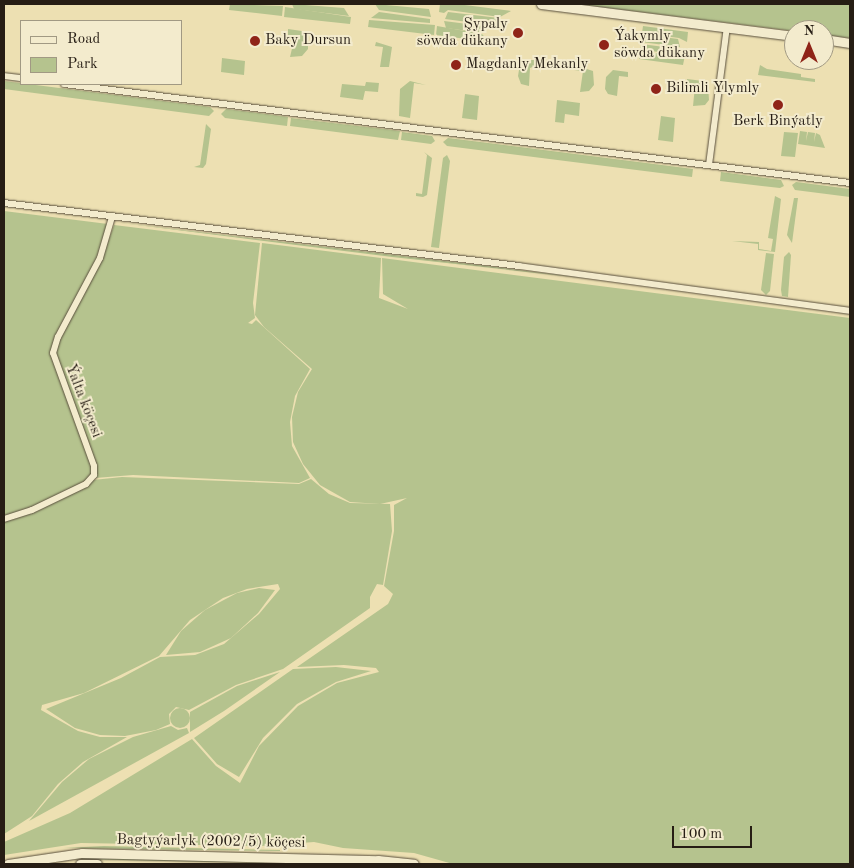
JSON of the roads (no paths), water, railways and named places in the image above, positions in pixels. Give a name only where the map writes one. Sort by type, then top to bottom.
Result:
[{"type":"street","points":[[541,4],[784,35]]},
{"type":"street","points":[[709,165],[727,27]]},
{"type":"street","points":[[834,41],[850,43]]},
{"type":"street","points":[[4,76],[20,78]]},
{"type":"street","points":[[72,85],[850,183]]},
{"type":"street","points":[[4,203],[850,311]]},
{"type":"street","name":"Ýalta köçesi","points":[[4,519],[32,510],[86,484],[94,475],[94,466],[53,353],[58,337],[100,258],[112,217]]},
{"type":"street","name":"Bagtyýarlyk (2002/5) köçesi","points":[[8,864],[82,853],[274,861],[378,860],[414,864]]},
{"type":"street","points":[[80,864],[96,864]]},
{"type":"place","name":"Şypaly söwda dükany","points":[[518,33]]},
{"type":"place","name":"Baky Dursun","points":[[255,41]]},
{"type":"place","name":"Ýakymly söwda dükany","points":[[604,45]]},
{"type":"place","name":"Magdanly Mekanly","points":[[456,65]]},
{"type":"place","name":"Bilimli Ylymly","points":[[656,89]]},
{"type":"place","name":"Berk Binýatly","points":[[778,105]]}]
